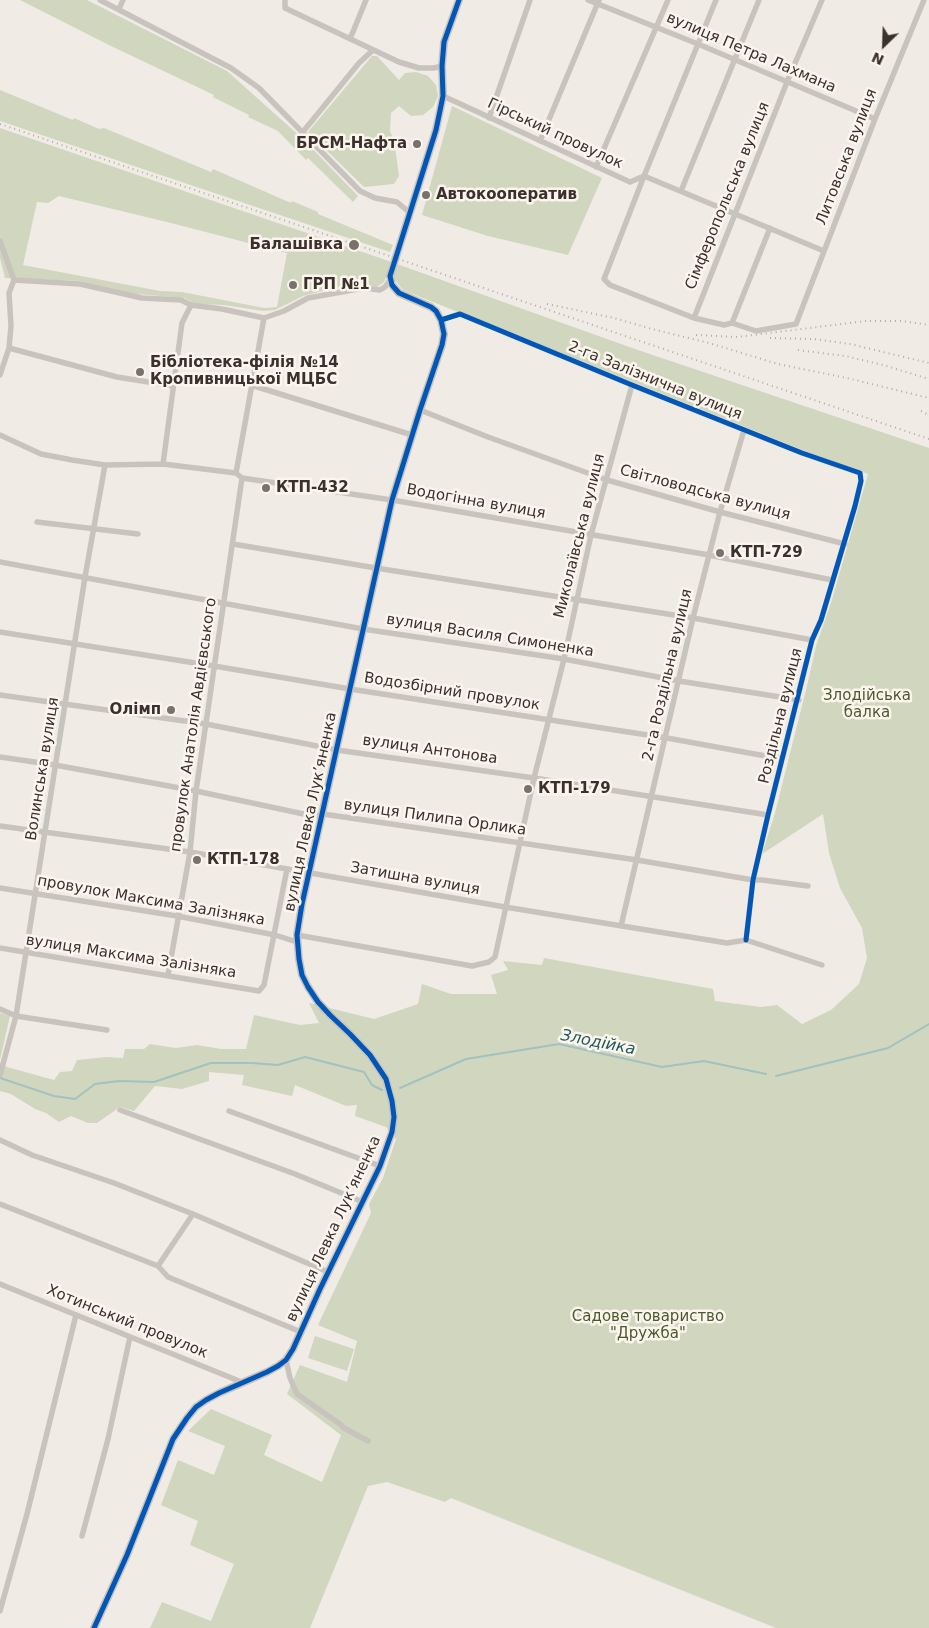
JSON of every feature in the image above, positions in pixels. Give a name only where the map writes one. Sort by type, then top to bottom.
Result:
[{"type":"street","points":[[100,0],[231,68],[259,88],[360,191],[374,198],[397,202],[410,213]]},
{"type":"street","points":[[119,9],[122,0]]},
{"type":"street","points":[[285,0],[286,8],[399,62],[419,68],[442,66]]},
{"type":"street","points":[[350,39],[366,0]]},
{"type":"street","points":[[14,280],[80,284],[142,298],[181,300],[192,305],[264,318],[284,311],[308,298],[364,288],[380,290],[385,287],[390,280],[436,130],[443,96],[442,66],[444,42],[459,0]]},
{"type":"street","points":[[489,118],[530,0]]},
{"type":"street","name":"вулиця Петра Лахмана","points":[[588,0],[599,2],[875,119]]},
{"type":"street","points":[[596,167],[668,0]]},
{"type":"street","points":[[716,0],[604,279],[610,285],[694,318],[724,325],[732,323],[770,228]]},
{"type":"street","points":[[681,191],[759,0]]},
{"type":"street","name":"Сімферопольська вулиця","points":[[694,318],[787,82],[822,0]]},
{"type":"street","name":"Литовська вулиця","points":[[732,323],[756,331],[796,324],[875,119],[924,0]]},
{"type":"street","points":[[540,141],[599,2]]},
{"type":"street","points":[[302,133],[358,63],[373,50]]},
{"type":"street","name":"Гірський провулок","points":[[443,96],[630,182],[644,176],[824,251]]},
{"type":"street","points":[[0,241],[14,280],[9,293],[11,326],[9,348],[0,375]]},
{"type":"street","points":[[390,280],[394,289],[399,293],[436,311],[442,324]]},
{"type":"street","points":[[163,464],[182,323],[192,305]]},
{"type":"street","name":"2-га Залізнична вулиця","points":[[442,324],[460,314],[632,386],[802,453],[860,473]]},
{"type":"street","points":[[236,473],[264,318]]},
{"type":"street","name":"вулиця Левка Лукʼяненка","points":[[286,1360],[293,1349],[380,1166],[392,1132],[394,1117],[386,1078],[370,1055],[318,1002],[302,975],[297,938],[309,873],[392,500],[442,345],[442,324]]},
{"type":"street","points":[[9,348],[117,377],[173,386]]},
{"type":"street","points":[[251,385],[412,435]]},
{"type":"street","name":"Миколаївська вулиця","points":[[495,957],[519,843],[564,659],[591,535],[632,386]]},
{"type":"street","name":"Світловодська вулиця","points":[[420,410],[607,480],[720,512],[845,544]]},
{"type":"street","name":"2-га Роздільна вулиця","points":[[621,926],[709,555],[744,430]]},
{"type":"street","points":[[0,435],[40,454],[105,465],[163,464],[236,473],[242,478]]},
{"type":"street","name":"Волинська вулиця","points":[[0,1074],[16,1016],[85,577],[105,465]]},
{"type":"street","name":"Роздільна вулиця","points":[[746,940],[754,880],[768,815],[799,700],[812,640],[821,620],[832,580],[845,544],[861,481],[860,473]]},
{"type":"street","name":"Водогінна вулиця","points":[[242,478],[392,500],[709,555],[832,580]]},
{"type":"street","name":"провулок Анатолія Авдієвського","points":[[168,975],[177,916],[190,852],[196,791],[242,478]]},
{"type":"street","points":[[37,522],[138,534]]},
{"type":"street","points":[[233,544],[694,618],[812,640]]},
{"type":"street","name":"вулиця Василя Симоненка","points":[[0,562],[363,629],[564,659],[679,681],[799,700]]},
{"type":"street","name":"Водозбірний провулок","points":[[0,632],[666,738],[782,759]]},
{"type":"street","name":"вулиця Антонова","points":[[0,695],[206,724],[337,750],[534,778],[768,815]]},
{"type":"street","name":"вулиця Пилипа Орлика","points":[[0,757],[55,765],[196,791],[313,816],[323,814],[637,860],[754,880],[808,886]]},
{"type":"street","name":"Затишна вулиця","points":[[0,826],[190,852],[505,907],[727,943],[746,940],[794,954],[822,965]]},
{"type":"street","points":[[275,935],[287,869]]},
{"type":"street","name":"провулок Максима Залізняка","points":[[0,888],[177,916],[275,935],[472,966],[490,962],[495,957]]},
{"type":"street","name":"вулиця Максима Залізняка","points":[[0,948],[259,991],[264,985],[275,935]]},
{"type":"street","points":[[0,1009],[16,1016],[108,1030]]},
{"type":"street","points":[[120,1110],[295,1174],[363,1202]]},
{"type":"street","points":[[229,1111],[380,1166]]},
{"type":"street","points":[[0,1140],[32,1155],[114,1183],[193,1214],[328,1272]]},
{"type":"street","points":[[0,1204],[158,1266],[168,1277],[301,1332]]},
{"type":"street","points":[[158,1266],[193,1214]]},
{"type":"street","name":"Хотинський провулок","points":[[0,1284],[244,1383]]},
{"type":"street","points":[[0,1612],[27,1514],[76,1315]]},
{"type":"street","points":[[82,1536],[108,1439],[130,1337]]},
{"type":"street","points":[[94,1628],[127,1555],[174,1440],[187,1418],[196,1407],[206,1400],[278,1366],[286,1360],[290,1378],[297,1394],[344,1428],[368,1441]]},
{"type":"green space","points":[[20,0],[87,0],[227,71],[303,139],[358,196],[353,202],[308,158],[306,160],[278,131],[248,117],[249,115],[213,97],[214,95]]},
{"type":"green space","points":[[372,56],[377,56],[399,80],[405,73],[416,72],[428,76],[436,85],[438,96],[433,107],[423,115],[411,116],[399,106],[391,113],[390,131],[394,140],[399,176],[394,184],[364,187],[308,132]]},
{"type":"green space","points":[[0,90],[73,120],[74,118],[99,129],[104,128],[211,172],[213,169],[393,245],[390,252],[0,121]]},
{"type":"green space","points":[[452,106],[602,178],[568,255],[488,236],[422,215]]},
{"type":"green space","points":[[0,128],[380,258],[635,349],[929,448],[929,1628],[776,1628],[451,1498],[445,1502],[387,1482],[368,1486],[310,1628],[150,1628],[162,1602],[211,1621],[234,1564],[190,1545],[198,1521],[161,1505],[178,1460],[214,1475],[225,1446],[188,1431],[211,1409],[272,1435],[264,1455],[322,1482],[341,1435],[287,1394],[300,1365],[347,1382],[357,1341],[318,1325],[371,1213],[369,1204],[383,1178],[396,1139],[386,1127],[355,1116],[357,1105],[346,1106],[295,1085],[292,1096],[242,1085],[244,1075],[209,1072],[209,1081],[182,1089],[155,1086],[134,1111],[120,1107],[97,1123],[88,1123],[71,1116],[59,1122],[11,1094],[0,1091],[0,1063],[7,1067],[54,1080],[60,1072],[72,1071],[77,1060],[106,1057],[123,1058],[125,1049],[144,1049],[150,1044],[176,1048],[197,1045],[221,1049],[246,1049],[254,1015],[300,1025],[319,1023],[309,1003],[374,1019],[418,1004],[422,984],[451,994],[497,994],[491,975],[508,970],[503,961],[542,965],[544,958],[713,989],[715,1001],[761,1007],[777,1005],[802,1024],[831,1010],[859,984],[867,958],[862,928],[840,888],[829,853],[823,814],[762,854],[775,813],[816,646],[831,603],[868,474],[810,453],[403,290],[395,280],[386,277],[384,282],[377,287],[346,285],[303,296],[275,310],[263,311],[224,305],[195,304],[185,298],[110,290],[81,281],[5,278],[0,258]],"holes":[[[59,196],[287,253],[277,307],[264,308],[182,292],[160,291],[23,265],[37,202],[48,203]]]},
{"type":"green space","points":[[0,1013],[10,1016],[0,1060]]},
{"type":"green space","points":[[315,1336],[354,1349],[347,1371],[308,1358]]},
{"type":"waterway","name":"Злодійка","points":[[776,1076],[888,1048],[929,1024]]},
{"type":"waterway","name":"Злодійка","points":[[400,1088],[466,1059],[559,1044],[662,1067],[704,1061],[766,1074]]},
{"type":"waterway","name":"Злодійка","points":[[0,1078],[54,1096],[75,1099],[95,1084],[119,1081],[154,1082],[211,1063],[278,1065],[305,1057],[364,1072],[372,1085],[382,1090]]},
{"type":"railway","points":[[0,124],[929,439]]},
{"type":"railway","points":[[547,304],[614,318],[709,343],[778,364],[929,398]]},
{"type":"railway","points":[[696,335],[737,337],[866,321],[902,321],[929,325]]},
{"type":"railway","points":[[770,338],[814,339],[850,344],[929,363]]},
{"type":"railway","points":[[798,350],[845,356],[929,379]]},
{"type":"railway","points":[[921,411],[929,415]]},
{"type":"cycle path","points":[[94,1628],[127,1555],[173,1439],[196,1407],[206,1400],[267,1372],[286,1360],[293,1349],[380,1166],[392,1132],[394,1117],[386,1079],[370,1055],[318,1002],[308,987],[302,975],[297,935],[302,904],[392,500],[444,334],[441,320],[436,311],[399,293],[392,285],[390,276],[436,130],[443,96],[442,66],[444,42],[459,0]]},
{"type":"cycle path","points":[[441,320],[460,314],[802,453],[860,473],[861,481],[855,506],[821,620],[812,640],[768,815],[753,880],[746,940]]},
{"type":"place","name":"БРСМ-Нафта","points":[[417,144]]},
{"type":"place","name":"Автокооператив","points":[[426,195]]},
{"type":"place","name":"Балашівка","points":[[354,245]]},
{"type":"place","name":"ГРП №1","points":[[293,285]]},
{"type":"place","name":"Бібліотека-філія №14 Кропивницької МЦБС","points":[[140,372]]},
{"type":"place","name":"КТП-432","points":[[266,488]]},
{"type":"place","name":"КТП-729","points":[[720,553]]},
{"type":"place","name":"Олімп","points":[[171,710]]},
{"type":"place","name":"КТП-179","points":[[528,789]]},
{"type":"place","name":"КТП-178","points":[[197,860]]},
{"type":"park label","name":"Злодійська балка","points":[[867,704]]},
{"type":"park label","name":"Садове товариство \"Дружба\"","points":[[648,1326]]}]
